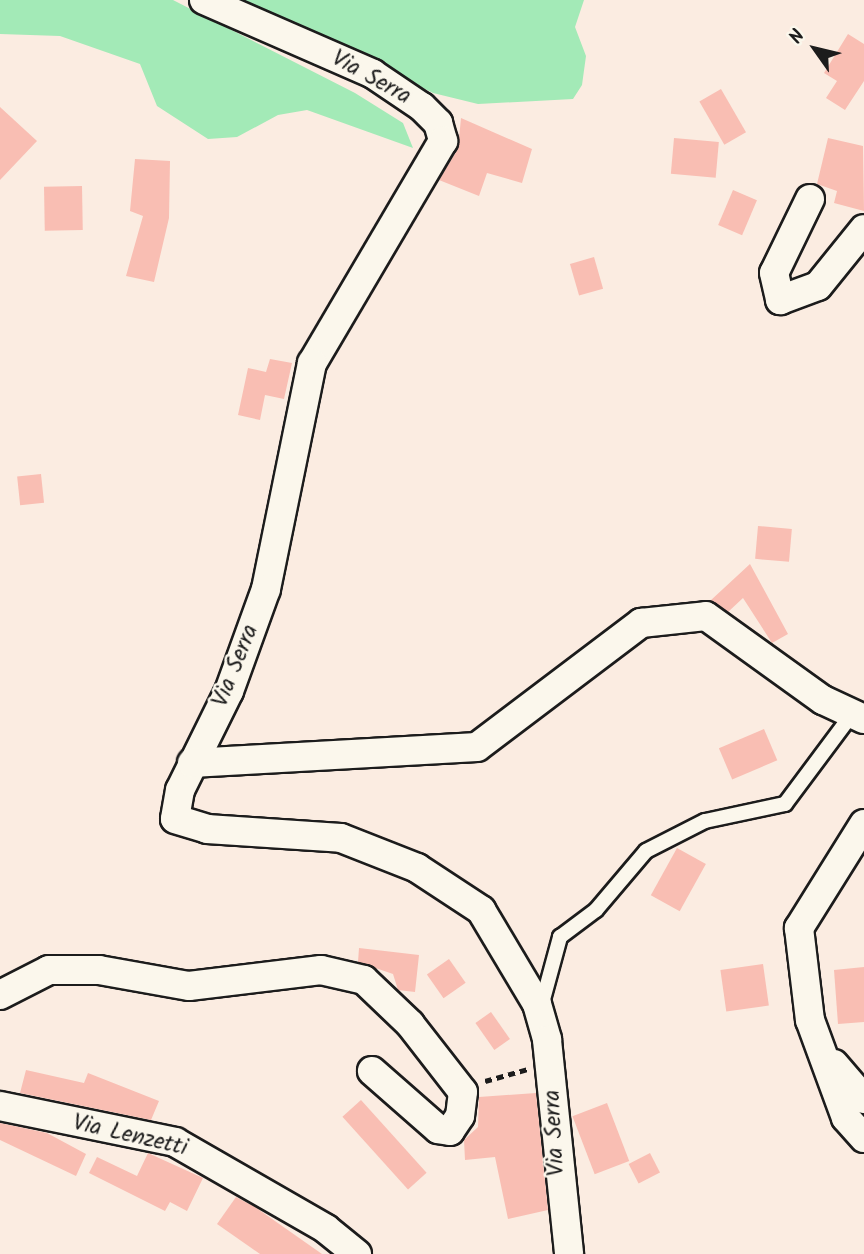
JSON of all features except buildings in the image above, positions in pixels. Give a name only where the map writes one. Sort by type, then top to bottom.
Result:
[{"type":"street","name":"Via Serra","points":[[204,0],[373,74],[422,107],[438,122],[443,141],[312,363],[266,589],[229,691],[192,763],[175,819],[207,829],[341,838],[417,868],[481,911],[539,1012],[552,1068],[555,1163],[569,1254]]},
{"type":"street","points":[[810,199],[774,273],[780,300],[818,286],[864,229]]},
{"type":"street","points":[[192,763],[477,747],[641,623],[706,616],[822,700],[858,717]]},
{"type":"street","points":[[864,824],[799,928],[819,1046],[846,1118],[864,1138]]},
{"type":"street","points":[[0,995],[49,970],[99,970],[189,986],[321,970],[364,980],[410,1024],[463,1092],[450,1131],[438,1129],[372,1071]]},
{"type":"street","points":[[819,1046],[864,1099]]},
{"type":"street","name":"Via Lenzetti","points":[[0,1105],[175,1142],[304,1216],[357,1254]]},
{"type":"lane","points":[[539,1012],[560,937],[596,911],[646,851],[705,821],[785,804],[858,717]]},
{"type":"path","points":[[463,1092],[531,1068]]},
{"type":"green space","points":[[0,0],[173,0],[355,93],[403,123],[413,148],[307,110],[278,115],[237,137],[208,139],[157,106],[140,64],[60,36],[0,34]]},
{"type":"green space","points":[[244,0],[584,0],[575,27],[586,56],[582,85],[573,99],[478,104],[433,93]]}]
